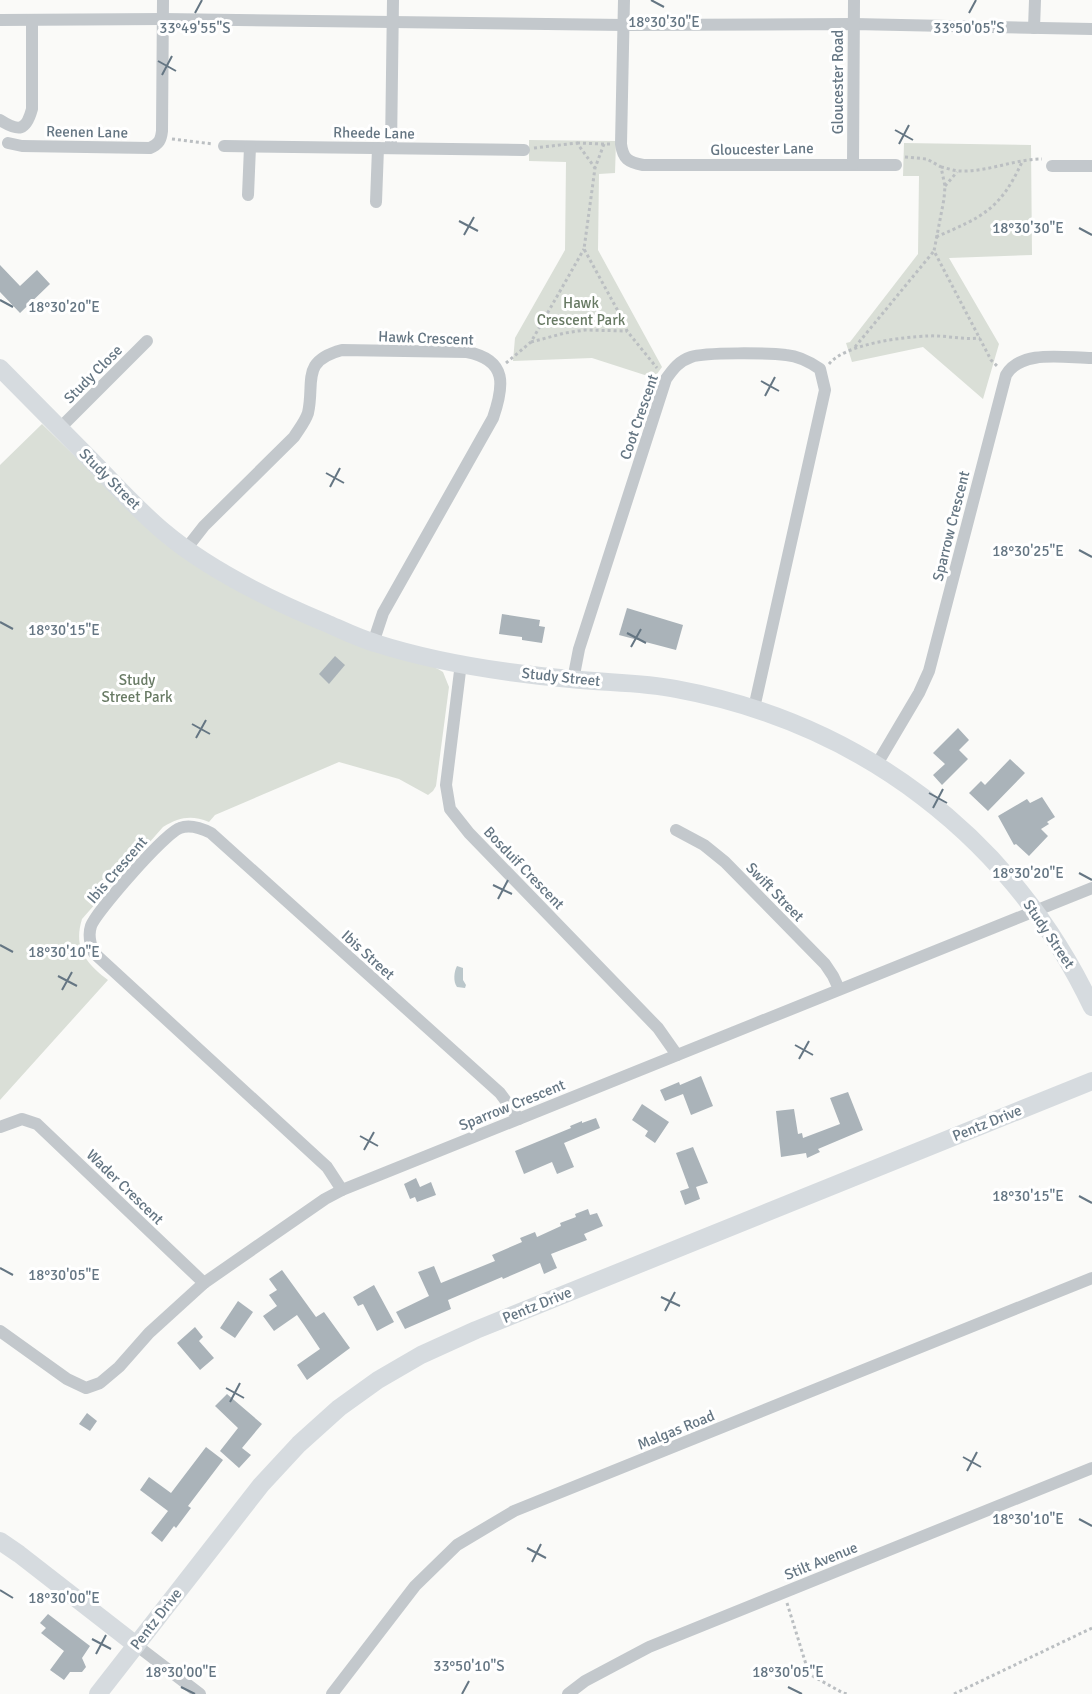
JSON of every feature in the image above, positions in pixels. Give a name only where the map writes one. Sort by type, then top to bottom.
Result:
[{"type":"street","points":[[162,139],[163,0]]},
{"type":"street","points":[[376,202],[385,148],[393,0]]},
{"type":"street","points":[[621,144],[624,0]]},
{"type":"street","name":"Gloucester Road","points":[[853,164],[854,0]]},
{"type":"street","points":[[1034,28],[1035,0]]},
{"type":"street","points":[[0,20],[163,19],[624,25],[854,24],[1092,29]]},
{"type":"street","points":[[0,120],[12,127],[21,128],[30,116],[32,109],[32,20]]},
{"type":"street","name":"Reenen Lane","points":[[8,143],[22,146],[150,148],[158,145],[162,139]]},
{"type":"street","name":"Gloucester Lane","points":[[621,144],[624,157],[629,162],[643,165],[853,164],[897,161]]},
{"type":"street","name":"Rheede Lane","points":[[224,146],[524,150]]},
{"type":"street","points":[[248,195],[250,147]]},
{"type":"street","points":[[1052,166],[1092,166]]},
{"type":"street","name":"Study Close","points":[[60,428],[147,341]]},
{"type":"street","name":"Hawk Crescent","points":[[186,549],[204,526],[294,437],[309,407],[311,373],[318,362],[328,354],[342,350],[467,352],[483,357],[498,370]]},
{"type":"street","name":"Coot Crescent","points":[[573,680],[579,649],[662,388],[676,365],[691,357],[705,355],[786,355],[801,358],[820,369]]},
{"type":"street","points":[[1006,375],[1011,367],[1025,358],[1092,358]]},
{"type":"street","name":"Study Street","points":[[0,368],[165,533],[186,549],[263,594],[373,643],[461,663],[532,675],[676,689],[754,708],[827,737],[877,764],[966,833],[1014,884],[1070,964],[1092,1007]]},
{"type":"street","points":[[754,708],[825,390],[820,369]]},
{"type":"street","points":[[373,643],[383,614],[493,418],[501,394],[498,370]]},
{"type":"street","name":"Sparrow Crescent","points":[[877,764],[919,693],[929,671],[1006,375]]},
{"type":"street","name":"Bosduif Crescent","points":[[461,663],[446,785],[450,809],[469,833],[658,1028],[677,1055]]},
{"type":"street","name":"Ibis Crescent","points":[[188,826],[170,832],[95,917],[90,927],[90,943],[94,953],[327,1167],[342,1190]]},
{"type":"street","name":"Ibis Street","points":[[188,826],[210,833],[500,1094],[519,1119]]},
{"type":"street","name":"Swift Street","points":[[676,830],[704,845],[726,862],[825,964],[834,976],[839,989]]},
{"type":"street","name":"Sparrow Crescent","points":[[0,1331],[67,1379],[86,1388],[100,1383],[119,1367],[149,1333],[204,1283],[325,1199],[342,1190],[1092,888]]},
{"type":"street","name":"Pentz Drive","points":[[98,1694],[277,1466],[339,1408],[398,1368],[476,1330],[1092,1081]]},
{"type":"street","name":"Wader Crescent","points":[[0,1127],[22,1119],[37,1124],[204,1283]]},
{"type":"street","name":"Malgas Road","points":[[332,1694],[415,1586],[457,1545],[514,1511],[1092,1278]]},
{"type":"street","name":"Stilt Avenue","points":[[571,1693],[585,1681],[649,1647],[1092,1468]]},
{"type":"street","points":[[0,1541],[200,1694]]},
{"type":"path","points":[[162,139],[204,141],[224,146]]},
{"type":"path","points":[[524,150],[577,144],[621,144]]},
{"type":"path","points":[[577,144],[595,168]]},
{"type":"path","points":[[498,370],[531,342],[584,249],[595,168],[604,144]]},
{"type":"path","points":[[897,161],[927,159],[941,167],[958,171],[989,169],[1022,162],[1000,199],[982,216],[936,237]]},
{"type":"path","points":[[854,347],[934,251],[944,199],[945,186],[941,167]]},
{"type":"path","points":[[945,186],[958,171]]},
{"type":"path","points":[[584,249],[624,322],[627,332],[653,365],[668,377]]},
{"type":"path","points":[[934,251],[991,360],[1006,375]]},
{"type":"path","points":[[531,342],[585,330],[627,332]]},
{"type":"path","points":[[820,369],[854,347],[930,336],[980,338]]},
{"type":"path","points":[[783,1593],[809,1674],[843,1694],[848,1694]]},
{"type":"path","points":[[954,1694],[1092,1628]]},
{"type":"green space","name":"Hawk Crescent Park","points":[[529,140],[616,141],[615,173],[599,174],[598,250],[662,367],[654,378],[592,358],[513,361],[515,338],[565,250],[566,162],[529,161]]},
{"type":"green space","points":[[904,143],[1031,145],[1032,255],[949,258],[999,344],[983,399],[923,347],[852,362],[846,343],[850,342],[918,254],[919,176],[903,176]]},
{"type":"green space","name":"Study Street Park","points":[[42,424],[165,544],[438,669],[443,672],[449,687],[436,786],[428,795],[399,779],[339,762],[215,815],[209,822],[197,818],[186,818],[163,827],[82,919],[80,947],[93,967],[108,980],[0,1100],[0,465]]},
{"type":"shaded area","points":[[457,966],[463,968],[465,988],[456,985],[454,976]]},
{"type":"building","points":[[0,265],[20,286],[37,270],[50,284],[20,313],[0,292]]},
{"type":"building","points":[[627,608],[683,625],[676,650],[619,635]]},
{"type":"building","points":[[502,614],[540,620],[539,626],[545,627],[542,643],[499,634]]},
{"type":"building","points":[[335,656],[345,665],[329,684],[319,674]]},
{"type":"building","points":[[958,728],[969,740],[959,750],[968,759],[942,785],[933,775],[945,764],[933,753]]},
{"type":"building","points":[[1010,759],[1025,773],[988,811],[969,793],[981,781],[985,785]]},
{"type":"building","points":[[1042,797],[1055,817],[1041,829],[1048,836],[1029,856],[1016,844],[1014,845],[998,816],[1027,799],[1030,803]]},
{"type":"building","points":[[701,1076],[713,1106],[691,1115],[683,1094],[665,1101],[660,1090]]},
{"type":"building","points":[[848,1092],[863,1130],[818,1149],[820,1152],[807,1158],[806,1153],[781,1157],[776,1111],[794,1109],[798,1134],[802,1133],[803,1138],[840,1124],[830,1098]]},
{"type":"building","points":[[642,1104],[669,1122],[655,1143],[645,1136],[648,1131],[632,1120]]},
{"type":"building","points":[[596,1118],[600,1128],[564,1143],[574,1167],[557,1174],[552,1162],[524,1174],[515,1151],[571,1128],[570,1126],[582,1121],[582,1123]]},
{"type":"building","points":[[693,1147],[708,1183],[696,1187],[700,1199],[685,1205],[680,1191],[689,1188],[676,1153]]},
{"type":"building","points":[[416,1178],[420,1187],[431,1182],[436,1195],[417,1202],[415,1197],[410,1199],[404,1184]]},
{"type":"building","points":[[588,1209],[590,1215],[597,1213],[603,1226],[584,1234],[587,1240],[551,1254],[557,1268],[544,1274],[540,1263],[503,1279],[502,1277],[448,1300],[451,1309],[405,1329],[396,1312],[429,1296],[418,1272],[434,1266],[441,1283],[495,1261],[492,1255],[522,1242],[520,1238],[535,1232],[537,1237],[561,1226],[560,1223]]},
{"type":"building","points":[[282,1270],[316,1317],[324,1312],[350,1348],[307,1380],[297,1365],[320,1349],[304,1325],[297,1315],[274,1331],[263,1316],[277,1306],[269,1295],[277,1290],[269,1279]]},
{"type":"building","points":[[374,1285],[394,1322],[377,1331],[363,1304],[358,1306],[353,1297]]},
{"type":"building","points":[[238,1301],[253,1312],[235,1338],[220,1328]]},
{"type":"building","points":[[195,1327],[203,1337],[199,1341],[214,1358],[200,1370],[177,1343]]},
{"type":"building","points":[[227,1394],[262,1424],[242,1448],[251,1455],[239,1468],[220,1451],[238,1428],[215,1406]]},
{"type":"building","points":[[87,1413],[97,1421],[90,1431],[79,1424]]},
{"type":"building","points":[[206,1447],[223,1460],[188,1506],[191,1508],[162,1542],[151,1533],[168,1511],[140,1490],[149,1477],[171,1493]]},
{"type":"building","points":[[48,1614],[90,1646],[82,1658],[86,1667],[82,1672],[70,1672],[64,1680],[50,1670],[64,1651],[41,1633],[46,1628],[40,1623]]}]
